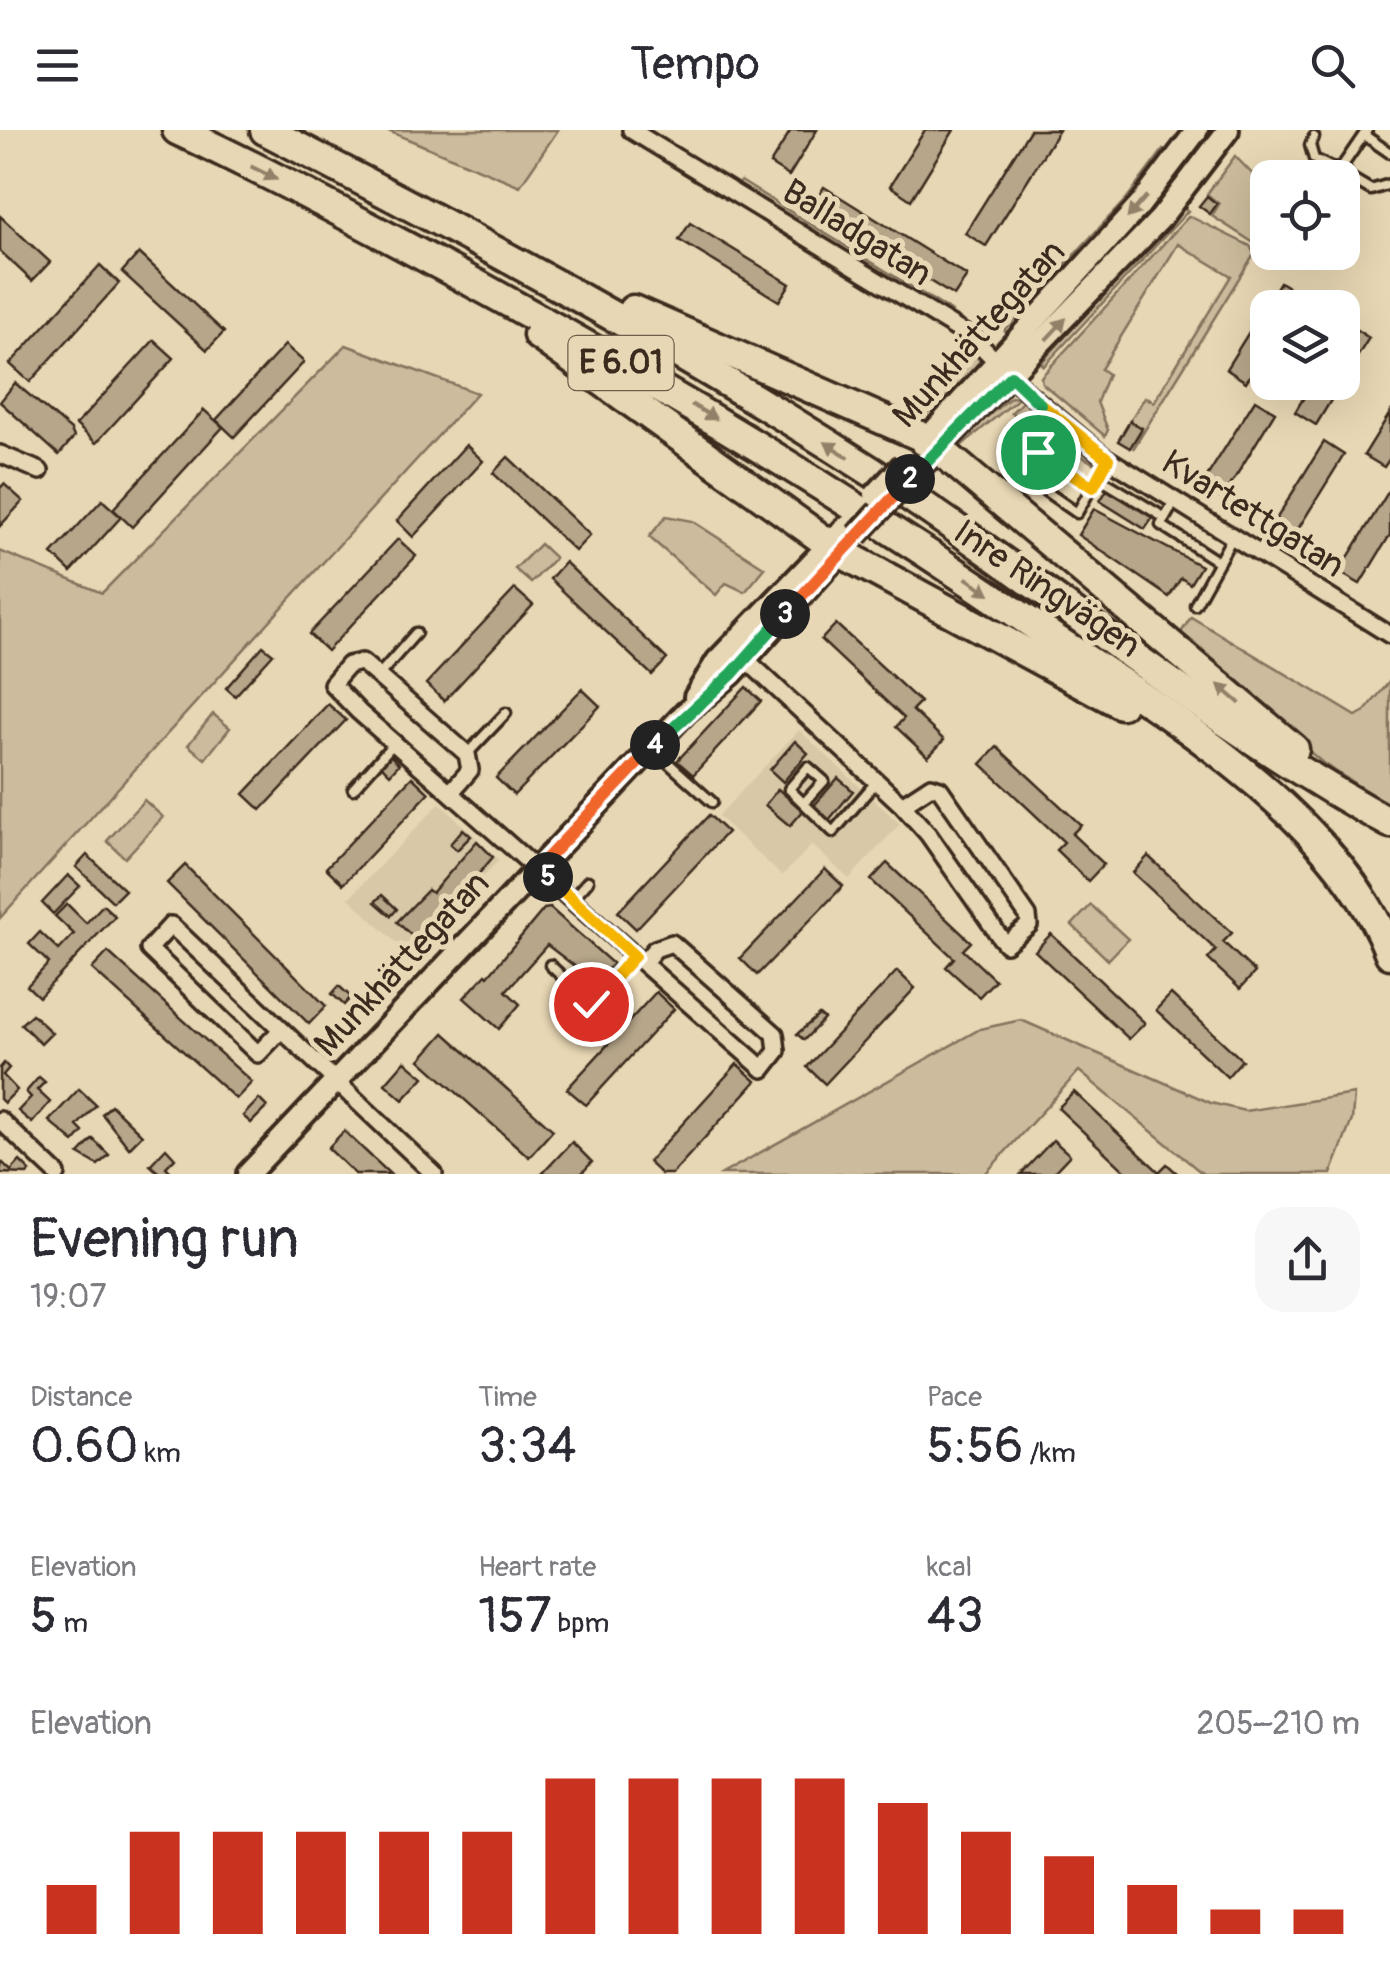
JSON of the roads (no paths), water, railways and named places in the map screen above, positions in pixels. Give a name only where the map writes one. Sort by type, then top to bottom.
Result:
[{"type":"highway","name":"Inre Ringvägen","points":[[177,130],[628,366],[845,498],[965,578],[1216,754],[1303,828],[1344,875],[1390,954]]},
{"type":"highway","name":"Inre Ringvägen","points":[[265,130],[437,219],[811,433],[952,526],[1250,738],[1390,820]]},
{"type":"highway","points":[[437,219],[932,443],[1286,743],[1390,820]]},
{"type":"highway","points":[[394,241],[843,540],[1138,714],[1264,802],[1344,875]]},
{"type":"main road","name":"Munkhättegatan","points":[[1003,369],[1140,205],[1197,130]]},
{"type":"main road","name":"Munkhättegatan","points":[[248,1174],[686,712],[932,443],[1003,369],[1160,219],[1228,130]]},
{"type":"street","name":"Balladgatan","points":[[631,130],[975,340],[1003,369]]},
{"type":"street","name":"Kvartettgatan","points":[[1003,369],[1108,459],[1390,635]]},
{"type":"street","points":[[0,454],[40,471]]},
{"type":"street","points":[[738,652],[902,805],[928,834],[1000,937],[1006,944],[1014,941],[1028,925],[1028,916],[940,789],[931,786],[902,805]]},
{"type":"street","points":[[451,792],[470,770],[467,754],[355,660],[332,684],[394,742],[638,960],[763,1069],[777,1051],[775,1034],[672,943],[655,948],[638,960]]},
{"type":"street","points":[[281,1030],[258,1054],[149,949],[172,925],[434,1174]]},
{"type":"street","points":[[0,1120],[57,1174]]},
{"type":"lane","points":[[1348,160],[1366,132],[1390,153]]},
{"type":"lane","points":[[1314,136],[1310,145],[1314,160]]},
{"type":"lane","points":[[1360,183],[1372,190],[1390,184]]},
{"type":"lane","points":[[1093,487],[1038,452],[1028,470],[1044,490],[1076,513],[1093,487],[1108,459]]},
{"type":"lane","points":[[1098,478],[1165,518]]},
{"type":"lane","points":[[1176,500],[1161,524],[1217,561]]},
{"type":"lane","points":[[1195,605],[1233,536]]},
{"type":"lane","points":[[378,676],[416,633]]},
{"type":"lane","points":[[467,754],[506,713]]},
{"type":"lane","points":[[353,789],[394,742]]},
{"type":"lane","points":[[652,748],[712,802]]},
{"type":"lane","points":[[804,804],[824,781],[808,767],[788,789],[833,832],[876,782]]},
{"type":"lane","points":[[572,899],[588,881]]},
{"type":"lane","points":[[550,965],[591,1004],[638,960]]}]
